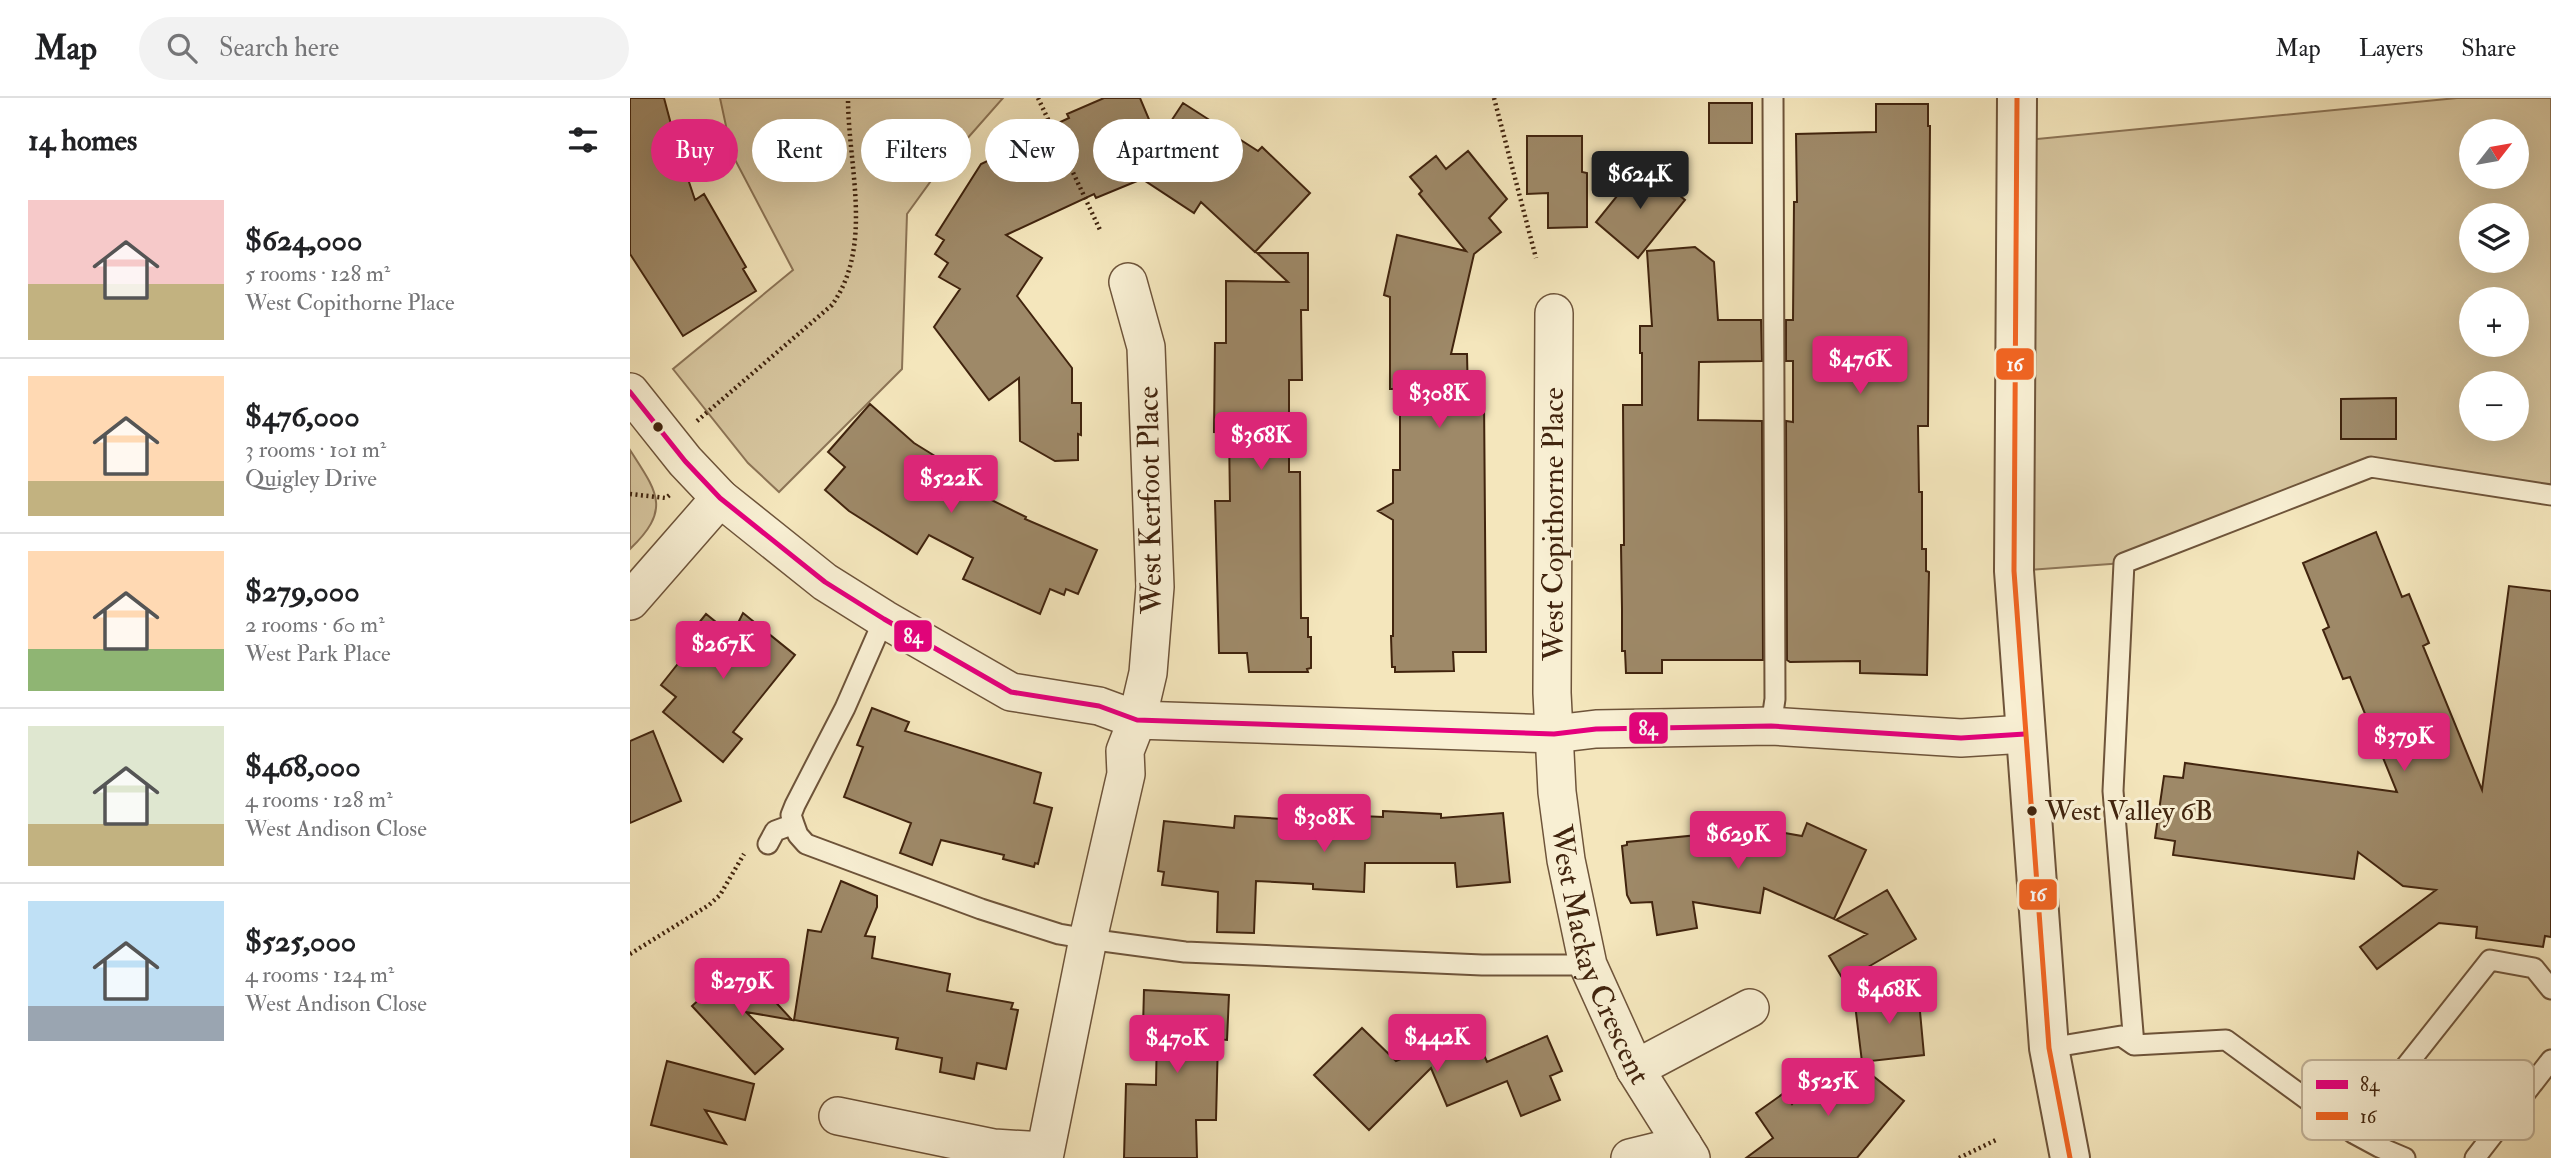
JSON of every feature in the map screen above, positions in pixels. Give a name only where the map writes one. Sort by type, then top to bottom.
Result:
[{"type":"street","points":[[2018,98],[2014,571],[2049,1048],[2070,1158]]},
{"type":"street","name":"West Kerfoot Place","points":[[1128,282],[1146,347],[1154,587],[1148,673],[1137,720]]},
{"type":"street","name":"West Copithorne Place","points":[[1554,313],[1554,734]]},
{"type":"street","points":[[630,392],[685,461],[720,498],[825,582],[1011,692],[1099,706],[1137,720],[1554,734],[1596,729],[1771,726],[1961,738],[2025,734]]},
{"type":"street","points":[[630,601],[720,498]]},
{"type":"street","points":[[838,1116],[994,1147],[1044,1154],[1087,939],[1126,774],[1125,751],[1137,720]]},
{"type":"street","name":"West Mackay Crescent","points":[[1554,734],[1557,792],[1566,860],[1588,965],[1635,1069],[1687,1152]]},
{"type":"street","points":[[1635,1069],[1750,1007]]},
{"type":"street","points":[[1630,1158],[1687,1152]]},
{"type":"lane","points":[[1771,726],[1775,699],[1773,98]]},
{"type":"lane","points":[[2134,1045],[2113,791],[2124,563],[2371,467],[2551,495]]},
{"type":"lane","points":[[884,619],[845,708],[795,805],[792,815],[794,824],[798,835],[806,844],[981,909],[1059,934],[1087,939],[1185,952],[1482,965],[1588,965]]},
{"type":"lane","points":[[768,844],[775,831],[794,824]]},
{"type":"lane","points":[[2411,1060],[2490,960],[2534,968],[2551,989]]},
{"type":"lane","points":[[2049,1048],[2121,1036],[2134,1045],[2226,1040],[2302,1096]]},
{"type":"lane","points":[[2534,1082],[2551,1060]]},
{"type":"lane","points":[[2366,1140],[2405,1158]]},
{"type":"lane","points":[[2475,1158],[2489,1140]]},
{"type":"path","points":[[695,422],[832,304],[844,288],[856,243],[848,98]]},
{"type":"path","points":[[1038,98],[1101,232]]},
{"type":"path","points":[[1494,98],[1536,258]]},
{"type":"path","points":[[630,494],[666,498]]},
{"type":"path","points":[[1959,1158],[1998,1139]]},
{"type":"shaded area","points":[[720,98],[1003,98],[971,134],[971,119],[861,119],[861,182],[930,182],[907,214],[902,369],[779,492],[748,463],[673,369],[793,270],[738,165],[738,119],[724,119]]},
{"type":"shaded area","points":[[2457,98],[2551,98],[2551,495],[2371,467],[2124,563],[2014,571],[2016,141]]},
{"type":"shaded area","points":[[630,450],[653,489],[656,511],[652,523],[630,549]]},
{"type":"building","points":[[630,98],[664,98],[670,119],[651,119],[651,182],[689,182],[695,200],[704,194],[746,267],[743,269],[756,291],[683,336],[630,254]]},
{"type":"building","points":[[1104,98],[1140,98],[1149,119],[1093,119],[1093,182],[1135,182],[1096,198],[1094,194],[1006,235],[1042,258],[1017,296],[1072,368],[1072,403],[1081,403],[1078,460],[1055,461],[1020,441],[1019,378],[989,400],[934,327],[960,289],[939,277],[948,263],[935,254],[944,240],[936,235],[981,164],[985,162],[985,182],[1079,182],[1079,119],[1067,119],[1069,118],[1067,114]]},
{"type":"building","points":[[1183,103],[1208,119],[1172,119]]},
{"type":"building","points":[[1709,103],[1752,103],[1752,143],[1709,143]]},
{"type":"building","points":[[1876,104],[1928,104],[1930,126],[1928,426],[1918,426],[1922,549],[1926,549],[1926,571],[1929,572],[1927,675],[1860,673],[1860,661],[1787,660],[1786,421],[1793,422],[1793,361],[1786,361],[1786,320],[1793,320],[1796,134],[1876,132]]},
{"type":"building","points":[[1527,136],[1582,136],[1582,172],[1587,173],[1587,227],[1548,228],[1548,193],[1527,194]]},
{"type":"building","points":[[1243,141],[1258,151],[1262,147],[1310,193],[1255,252],[1201,202],[1194,213],[1147,182],[1243,182]]},
{"type":"building","points":[[1468,151],[1507,199],[1489,218],[1501,232],[1474,254],[1451,354],[1467,354],[1468,397],[1484,397],[1486,652],[1453,652],[1454,671],[1395,672],[1395,667],[1392,667],[1391,636],[1393,520],[1378,511],[1393,503],[1393,470],[1400,470],[1400,389],[1390,389],[1390,297],[1384,295],[1397,235],[1466,251],[1419,194],[1422,191],[1410,177],[1436,156],[1446,169]]},
{"type":"building","points":[[1642,165],[1685,200],[1638,258],[1596,222]]},
{"type":"building","points":[[1695,247],[1714,262],[1718,320],[1761,320],[1762,361],[1699,362],[1698,420],[1762,421],[1763,660],[1662,660],[1662,673],[1626,673],[1625,651],[1622,651],[1623,405],[1642,405],[1640,326],[1652,326],[1647,251]]},
{"type":"building","points":[[1257,253],[1308,253],[1308,310],[1301,310],[1302,380],[1289,380],[1289,472],[1300,472],[1301,618],[1308,618],[1308,637],[1311,637],[1311,668],[1307,669],[1308,672],[1249,672],[1247,653],[1219,653],[1215,501],[1230,501],[1229,433],[1214,432],[1215,343],[1226,343],[1226,281],[1288,282]]},
{"type":"building","points":[[2396,398],[2396,439],[2341,439],[2341,399]]},
{"type":"building","points":[[870,404],[914,443],[951,466],[949,469],[964,479],[961,485],[1026,517],[1025,519],[1097,550],[1078,594],[1066,589],[1064,595],[1050,589],[1040,614],[963,579],[973,558],[929,535],[917,554],[849,511],[825,490],[845,467],[828,452]]},
{"type":"building","points":[[2376,532],[2402,597],[2409,594],[2429,643],[2423,646],[2482,790],[2509,586],[2551,591],[2551,937],[2545,936],[2543,947],[2476,938],[2477,927],[2439,923],[2377,969],[2360,947],[2436,890],[2403,886],[2358,852],[2354,879],[2173,855],[2175,841],[2155,838],[2164,776],[2183,778],[2185,763],[2397,792],[2350,677],[2343,679],[2323,630],[2329,627],[2303,563]]},
{"type":"building","points":[[743,613],[795,655],[733,732],[742,739],[723,762],[663,712],[676,697],[661,685],[688,651],[681,645],[706,614],[732,635]]},
{"type":"building","points":[[872,708],[909,722],[905,731],[1041,773],[1034,803],[1052,808],[1038,864],[1035,863],[1034,867],[1003,859],[1004,855],[941,840],[932,865],[900,853],[911,823],[844,797],[863,747],[857,745]]},
{"type":"building","points":[[653,731],[681,801],[630,823],[630,741]]},
{"type":"building","points":[[1383,811],[1441,814],[1441,818],[1503,813],[1510,882],[1457,887],[1455,863],[1365,863],[1364,892],[1313,889],[1313,884],[1256,881],[1254,933],[1217,932],[1218,892],[1162,885],[1164,872],[1158,871],[1164,821],[1234,828],[1235,816],[1316,821],[1316,814],[1383,817]]},
{"type":"building","points":[[1711,820],[1802,836],[1807,823],[1866,850],[1834,919],[1764,888],[1760,913],[1693,902],[1697,928],[1657,935],[1652,902],[1631,903],[1627,895],[1622,846],[1627,845],[1627,842],[1708,834]]},
{"type":"building","points":[[841,881],[877,896],[877,907],[865,936],[875,937],[872,958],[950,974],[947,991],[1013,1003],[1011,1009],[1018,1010],[1006,1069],[977,1063],[974,1079],[940,1072],[942,1058],[896,1049],[898,1038],[794,1020],[808,930],[821,932]]},
{"type":"building","points":[[1887,890],[1916,939],[1844,981],[1829,956],[1867,934],[1836,920]]},
{"type":"building","points":[[737,965],[757,987],[760,985],[792,1020],[746,1012],[783,1049],[755,1074],[692,1006]]},
{"type":"building","points":[[1144,990],[1229,995],[1227,1040],[1218,1039],[1216,1120],[1196,1120],[1197,1158],[1124,1158],[1126,1084],[1156,1085],[1157,1027],[1143,1027]]},
{"type":"building","points":[[1918,990],[1924,1055],[1862,1062],[1854,996]]},
{"type":"building","points":[[1362,1028],[1396,1061],[1473,1029],[1487,1062],[1547,1036],[1562,1071],[1550,1076],[1560,1100],[1521,1116],[1507,1081],[1447,1106],[1431,1068],[1369,1130],[1314,1075]]},
{"type":"building","points":[[667,1061],[754,1084],[745,1120],[705,1110],[726,1144],[651,1125]]},
{"type":"building","points":[[1857,1063],[1904,1101],[1857,1158],[1746,1158],[1773,1138],[1756,1113],[1784,1093],[1792,1104],[1820,1070],[1839,1086]]},
{"type":"transit line","name":"16","points":[[2017,98],[2014,571],[2049,1048],[2070,1158]]},
{"type":"transit line","name":"84","points":[[630,392],[685,461],[720,498],[825,582],[1011,692],[1099,706],[1137,720],[1554,734],[1596,729],[1771,726],[1961,738],[2025,734]]},
{"type":"place","name":"West Valley 6B","points":[[2032,811]]}]
